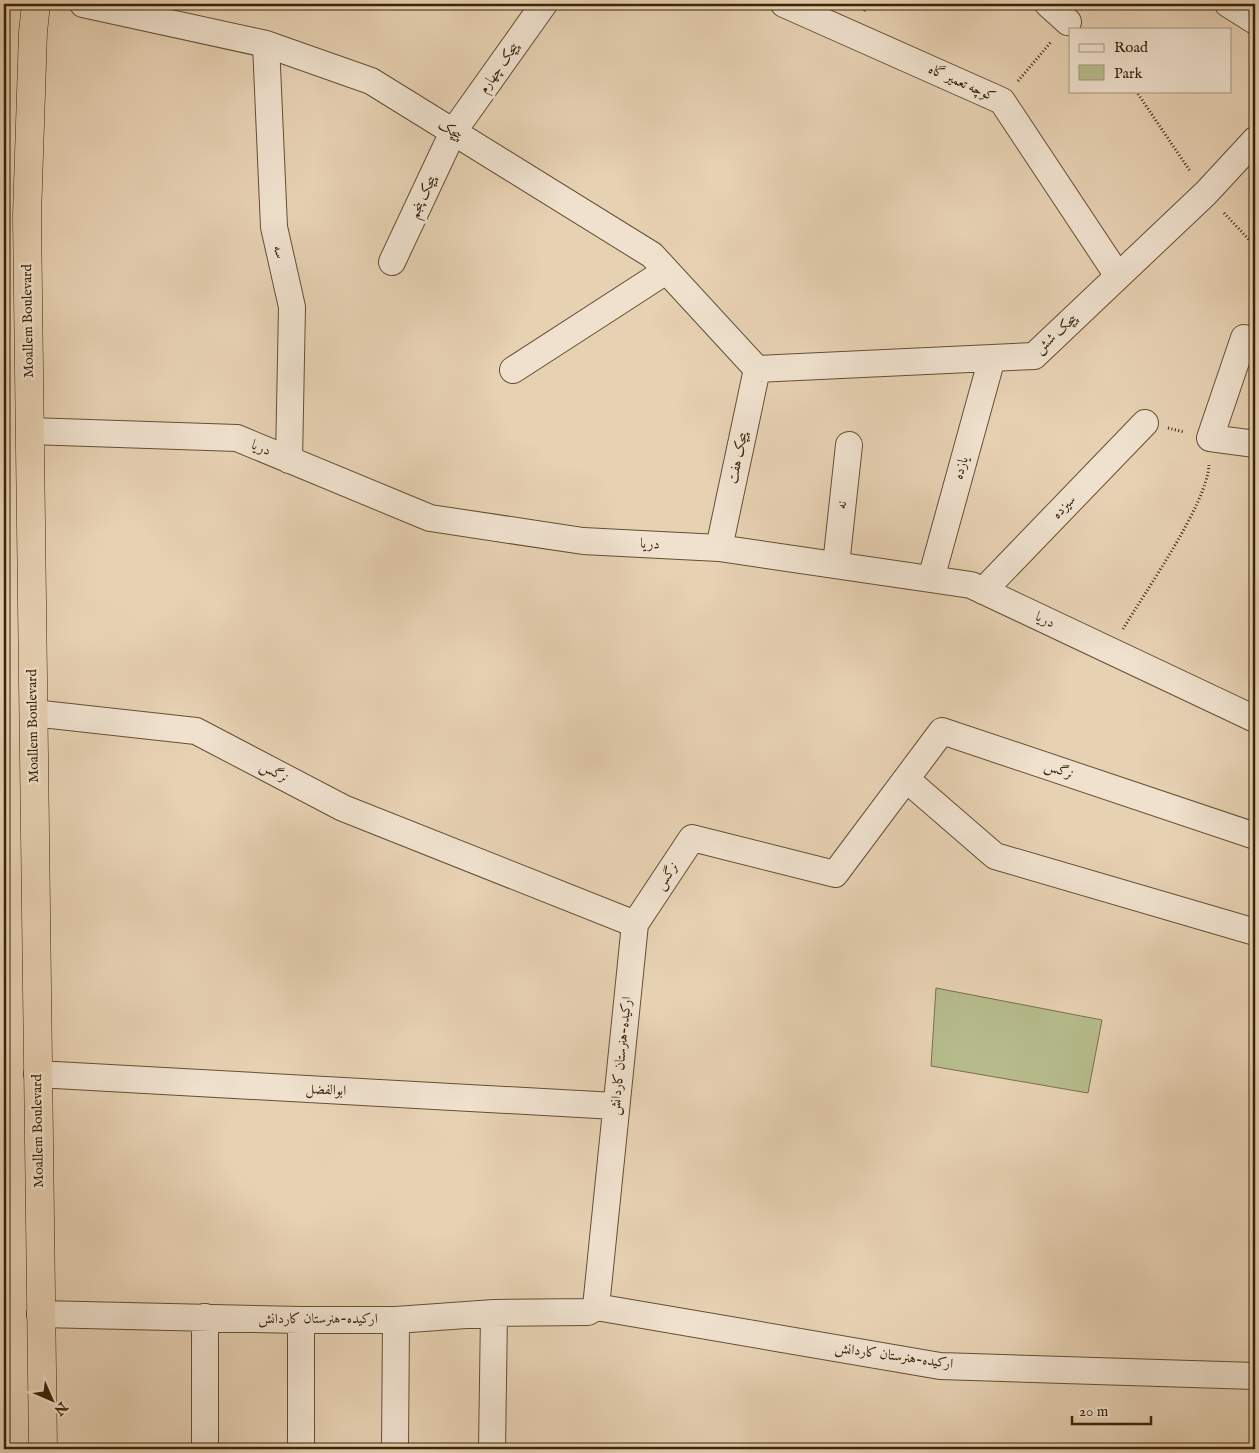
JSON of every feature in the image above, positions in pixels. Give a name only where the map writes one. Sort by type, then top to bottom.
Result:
[{"type":"highway","name":"Moallem Boulevard","points":[[36,4],[33,32],[27,216],[43,1449]]},
{"type":"street","name":"پیچک","points":[[83,4],[266,44],[371,81],[652,255],[757,369]]},
{"type":"street","name":"پیچک چهارم","points":[[454,132],[544,4]]},
{"type":"street","name":"کوچه تعمیر گاه","points":[[784,4],[1002,101],[1118,276]]},
{"type":"street","points":[[1048,4],[1068,22]]},
{"type":"street","points":[[1228,4],[1255,22]]},
{"type":"street","name":"سه","points":[[266,44],[274,227],[292,307],[289,460]]},
{"type":"street","name":"پیچک پنجم","points":[[392,262],[454,132]]},
{"type":"street","name":"پیچک شش","points":[[757,369],[1034,356],[1206,194],[1255,140]]},
{"type":"street","points":[[513,370],[666,271]]},
{"type":"street","points":[[1244,338],[1210,438],[1255,444]]},
{"type":"street","name":"یازده","points":[[931,579],[992,358]]},
{"type":"street","name":"پیچک هفت","points":[[720,548],[757,369]]},
{"type":"street","name":"سیزده","points":[[983,591],[1145,423]]},
{"type":"street","name":"دریا","points":[[30,431],[236,438],[430,518],[583,541],[720,548],[971,585],[1255,719]]},
{"type":"street","name":"نه","points":[[836,565],[849,445]]},
{"type":"street","name":"نرگس","points":[[33,713],[196,731],[343,808],[635,924],[692,838],[836,874],[942,731],[1255,836]]},
{"type":"street","points":[[906,779],[995,856],[1255,932]]},
{"type":"street","name":"ارکیده-هنرستان کاردانش","points":[[596,1307],[635,924]]},
{"type":"street","name":"ابوالفضل","points":[[37,1074],[615,1106]]},
{"type":"street","name":"ارکیده-هنرستان کاردانش","points":[[40,1314],[301,1320],[396,1320],[494,1313],[588,1312],[596,1307],[940,1366],[1255,1376]]},
{"type":"street","points":[[492,1449],[494,1313]]},
{"type":"street","points":[[205,1317],[205,1449]]},
{"type":"street","points":[[301,1320],[301,1449]]},
{"type":"street","points":[[395,1449],[396,1320]]},
{"type":"path","points":[[1002,101],[1068,22]]},
{"type":"path","points":[[1110,651],[1191,516],[1208,477],[1210,438],[1145,423]]},
{"type":"green space","points":[[936,988],[1102,1020],[1088,1093],[931,1066]]}]
